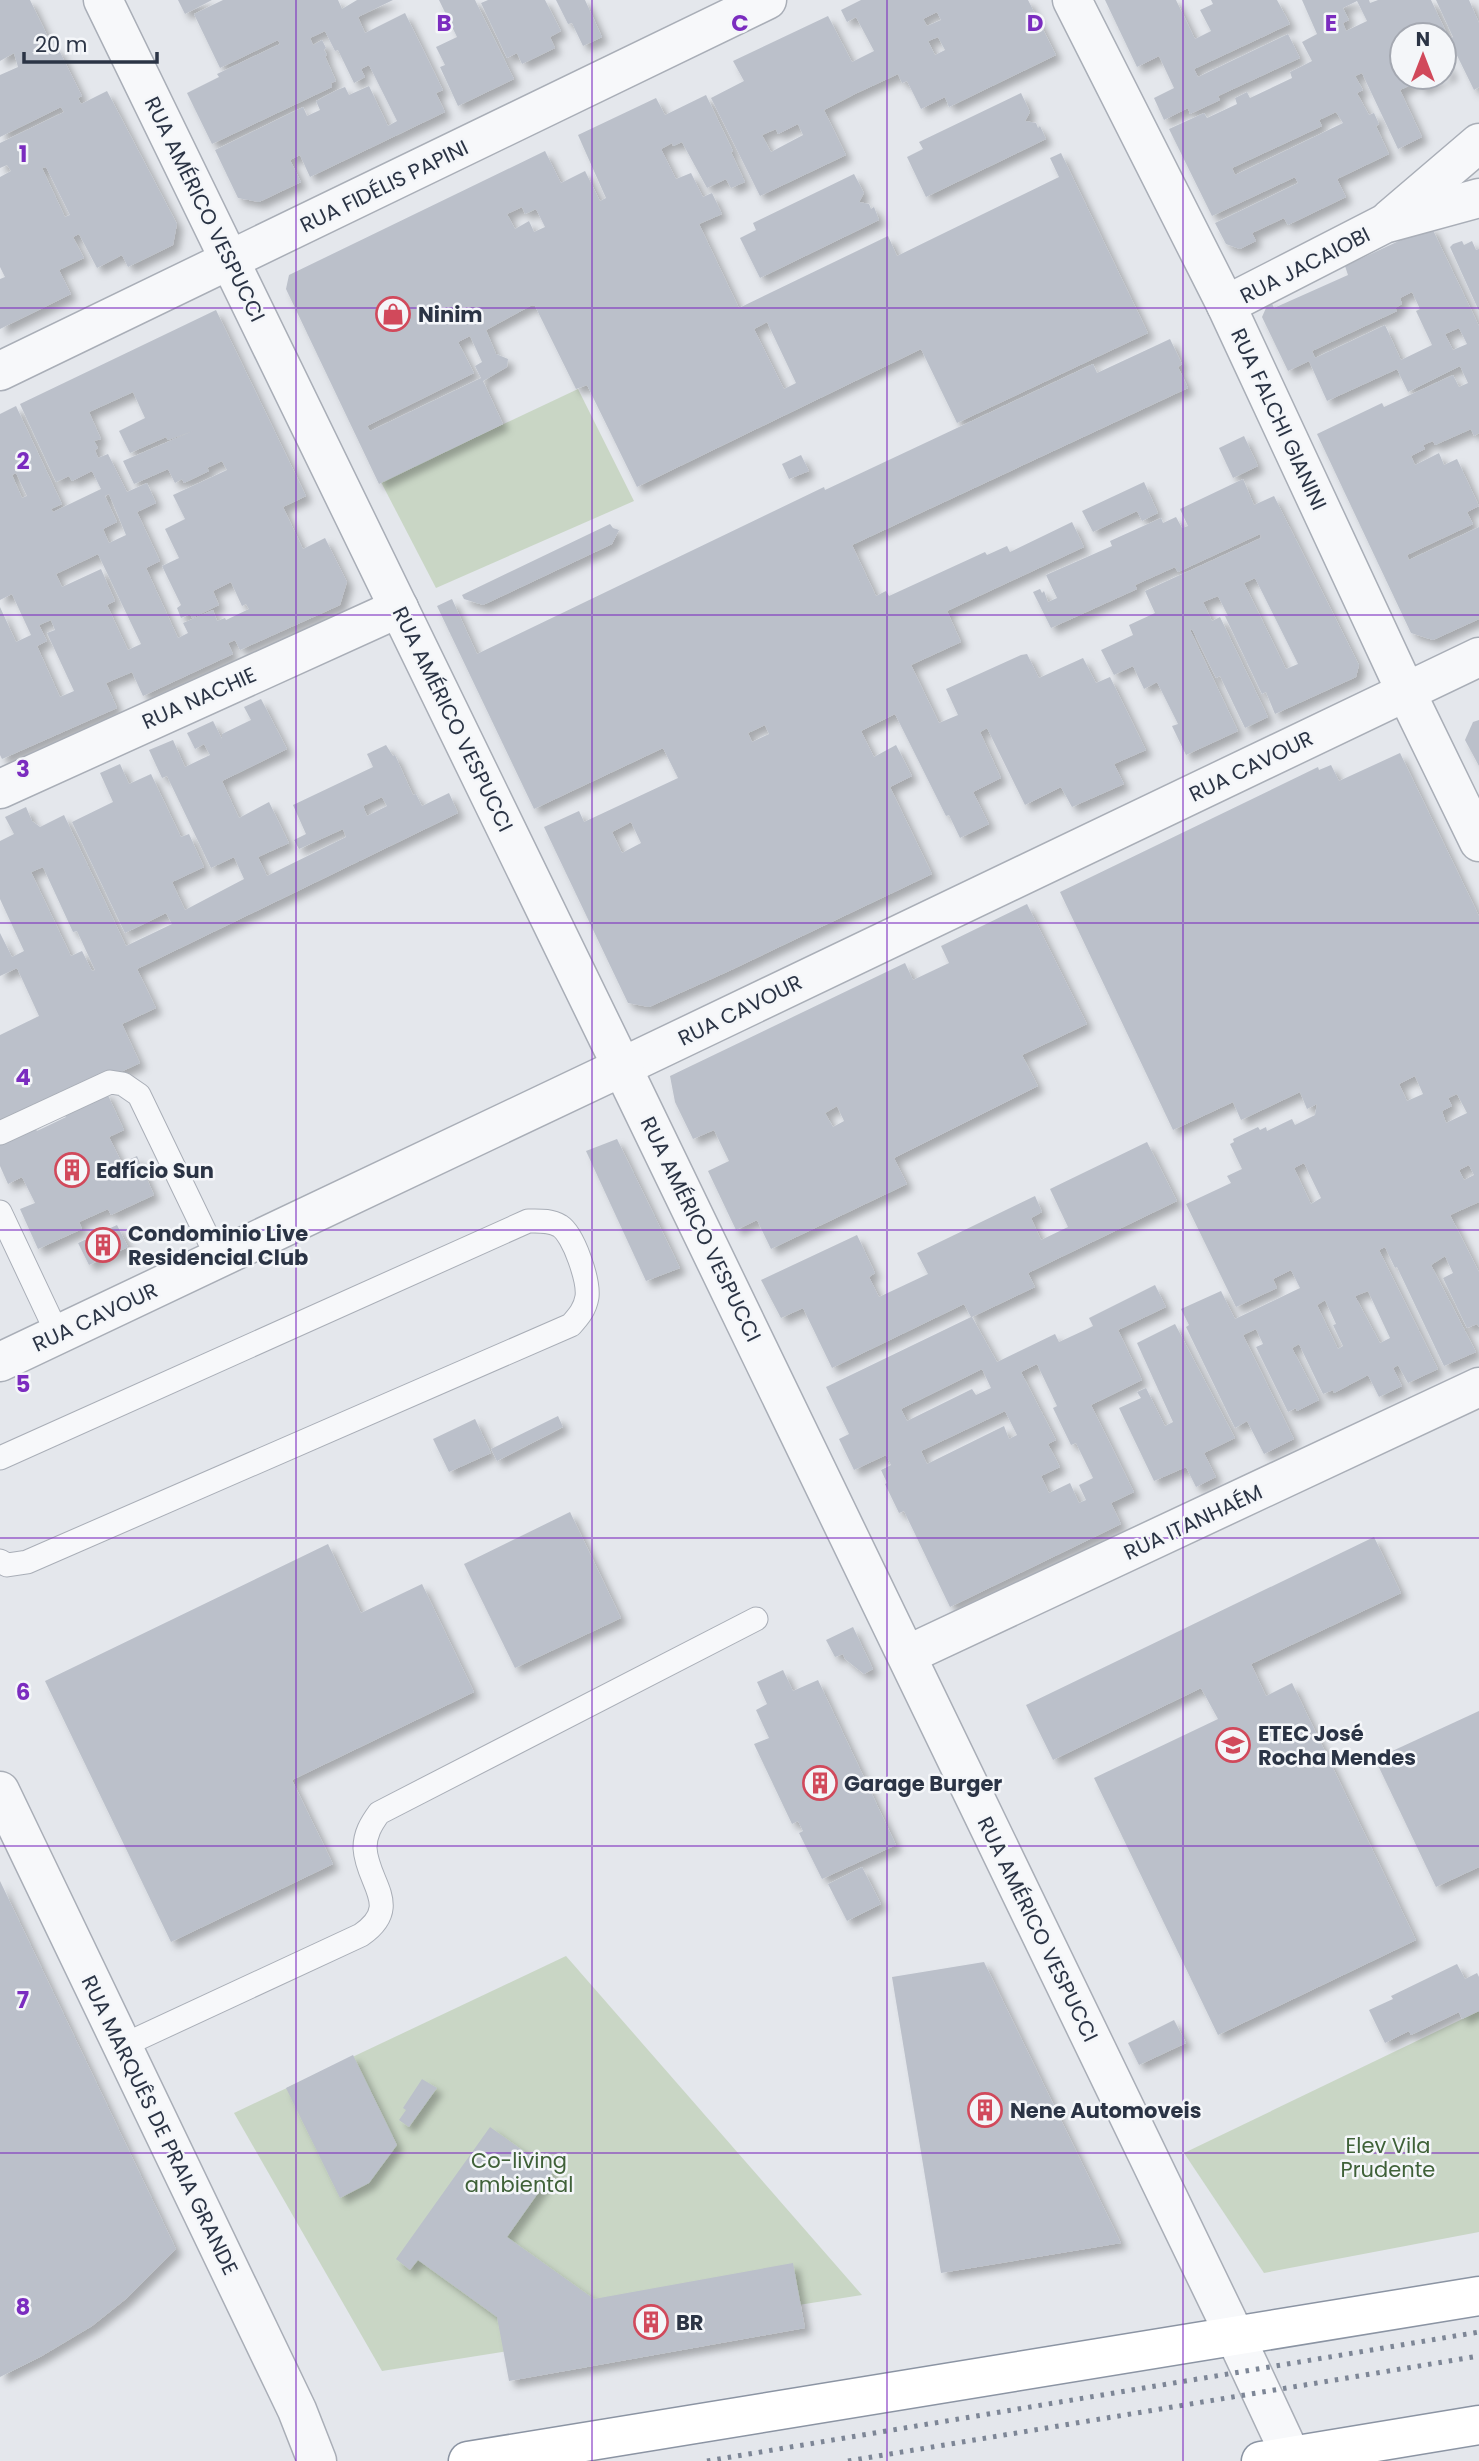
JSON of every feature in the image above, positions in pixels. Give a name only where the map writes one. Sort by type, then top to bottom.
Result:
[{"type":"highway","points":[[468,2461],[1479,2296]]},
{"type":"highway","points":[[1282,2459],[1479,2425]]},
{"type":"street","name":"RUA AMÉRICO VESPUCCI","points":[[103,0],[1235,2336],[1282,2459]]},
{"type":"street","name":"RUA FIDÉLIS PAPINI","points":[[0,371],[767,0]]},
{"type":"street","name":"RUA FALCHI GIANINI","points":[[1072,0],[1226,306],[1479,842]]},
{"type":"street","name":"RUA JACAIOBI","points":[[1384,224],[1479,143]]},
{"type":"street","name":"RUA JACAIOBI","points":[[1226,306],[1384,224],[1479,198]]},
{"type":"street","name":"RUA NACHIE","points":[[0,789],[399,608]]},
{"type":"street","name":"RUA CAVOUR","points":[[0,1362],[1479,657]]},
{"type":"street","name":"RUA ITANHAÉM","points":[[906,1655],[1479,1387]]},
{"type":"street","name":"RUA MARQUÊS DE PRAIA GRANDE","points":[[0,1791],[297,2410],[317,2461]]},
{"type":"lane","points":[[0,1133],[110,1082],[123,1084],[139,1095],[218,1259]]},
{"type":"lane","points":[[0,1212],[58,1335]]},
{"type":"lane","points":[[0,1458],[528,1221],[545,1220],[561,1226],[571,1239],[585,1276],[587,1295],[583,1311],[571,1325],[26,1562],[8,1565],[0,1561]]},
{"type":"lane","points":[[122,2046],[361,1935],[375,1926],[382,1913],[380,1897],[365,1848],[368,1828],[379,1813],[756,1619]]},
{"type":"green space","points":[[578,389],[634,501],[436,588],[381,482]]},
{"type":"green space","name":"Co-living ambiental","points":[[566,1956],[862,2295],[382,2371],[234,2113]]},
{"type":"green space","name":"Elev Vila Prudente","points":[[1479,2011],[1479,2232],[1264,2273],[1184,2153]]},
{"type":"building","points":[[0,0],[30,0],[48,37],[39,42],[43,49],[52,45],[54,50],[58,48],[82,96],[78,98],[81,104],[107,91],[177,224],[173,245],[128,267],[122,255],[97,268],[79,234],[73,237],[84,258],[59,270],[71,294],[0,329],[0,279],[5,277],[0,267],[0,177],[11,171],[7,165],[0,168],[0,143],[64,112],[61,107],[0,137],[0,75],[18,67],[14,53],[0,61]],"holes":[[[46,167],[70,215],[65,217],[42,168]]]},
{"type":"building","points":[[178,0],[212,0],[185,14]]},
{"type":"building","points":[[223,0],[338,0],[342,9],[357,0],[393,0],[358,17],[365,33],[405,13],[443,90],[436,93],[445,112],[310,177],[300,155],[290,160],[301,182],[259,202],[238,198],[215,150],[303,107],[307,116],[320,110],[316,101],[337,90],[345,87],[349,95],[369,86],[388,126],[397,121],[369,65],[361,69],[365,77],[354,83],[325,31],[310,38],[313,45],[322,40],[326,48],[325,56],[336,81],[331,83],[332,87],[212,144],[187,93],[219,77],[217,74],[280,44],[278,40],[220,68],[194,14]]},
{"type":"building","points":[[439,0],[475,0],[514,79],[458,106],[440,67],[445,65],[436,47],[457,37]]},
{"type":"building","points":[[488,0],[545,0],[561,31],[550,37],[555,48],[522,64],[517,53],[507,58],[481,3]]},
{"type":"building","points":[[556,0],[585,0],[602,37],[583,46],[572,23],[568,24]]},
{"type":"building","points":[[861,0],[1028,0],[1056,55],[949,107],[945,97],[921,109],[907,81],[902,83],[898,74],[857,93],[824,110],[846,155],[760,196],[711,98],[744,81],[733,61],[828,16],[852,62],[874,51],[856,17],[847,22],[841,10]],"holes":[[[937,12],[941,20],[927,26],[923,19]],[[938,37],[945,50],[935,55],[928,41]],[[798,124],[803,135],[771,152],[762,135],[776,129],[778,134]]]},
{"type":"building","points":[[1105,0],[1176,0],[1195,39],[1211,31],[1200,10],[1213,4],[1211,0],[1277,0],[1290,24],[1194,69],[1198,77],[1288,34],[1300,58],[1218,96],[1220,100],[1190,114],[1188,108],[1164,120],[1154,98],[1174,88],[1159,56],[1137,67]]},
{"type":"building","points":[[1302,0],[1369,0],[1370,3],[1378,0],[1431,0],[1441,21],[1388,21],[1388,91],[1400,91],[1422,137],[1398,149],[1362,73],[1355,76],[1363,90],[1357,93],[1369,115],[1374,113],[1379,124],[1376,126],[1389,154],[1337,179],[1346,197],[1288,225],[1284,218],[1252,233],[1256,241],[1240,249],[1226,244],[1215,223],[1298,183],[1295,177],[1212,216],[1169,129],[1204,113],[1207,118],[1237,104],[1235,98],[1247,92],[1250,98],[1292,78],[1290,72],[1312,61],[1302,42],[1317,34]],"holes":[[[1357,1],[1367,21],[1346,31],[1343,23],[1349,20],[1343,8]],[[1336,112],[1343,123],[1235,175],[1232,168],[1322,126],[1319,120]]]},
{"type":"building","points":[[1436,0],[1469,0],[1479,23],[1479,87],[1474,90],[1458,57],[1458,21],[1446,21]]},
{"type":"building","points":[[1021,93],[1030,112],[1025,121],[1036,123],[1038,128],[1040,126],[1046,139],[926,197],[907,157],[923,149],[919,142]]},
{"type":"building","points":[[706,95],[745,182],[731,188],[726,179],[707,188],[682,142],[673,146],[672,143],[661,149],[676,179],[691,173],[703,197],[712,193],[722,214],[699,224],[739,308],[888,236],[897,256],[1059,177],[1050,158],[1061,153],[1148,333],[957,423],[921,349],[637,487],[587,385],[576,389],[535,306],[532,305],[486,330],[496,354],[508,359],[507,367],[483,381],[503,424],[379,484],[286,289],[289,275],[545,151],[561,183],[585,171],[600,201],[606,198],[578,135],[656,98],[665,115]],"holes":[[[522,207],[525,214],[536,209],[545,227],[534,232],[529,221],[515,229],[507,214]],[[767,322],[796,383],[784,389],[754,329]],[[470,336],[482,362],[475,366],[481,378],[370,431],[367,426],[474,373],[458,342]]]},
{"type":"building","points":[[854,174],[864,193],[859,202],[869,204],[871,209],[874,207],[879,220],[760,278],[740,238],[756,230],[753,223]]},
{"type":"building","points":[[1431,226],[1479,326],[1479,433],[1474,436],[1471,429],[1435,445],[1433,441],[1423,445],[1425,449],[1411,456],[1415,465],[1439,453],[1444,465],[1457,459],[1479,506],[1467,512],[1473,524],[1407,555],[1409,560],[1479,527],[1479,619],[1433,640],[1411,633],[1317,434],[1382,403],[1384,407],[1453,375],[1459,387],[1468,383],[1460,366],[1408,392],[1397,369],[1327,401],[1309,361],[1288,371],[1262,317],[1270,299],[1274,308],[1348,275],[1345,266]],"holes":[[[1412,292],[1420,309],[1416,311],[1432,345],[1401,360],[1385,325],[1315,358],[1312,351],[1397,311],[1395,308],[1402,304],[1400,298]],[[1459,328],[1467,344],[1453,350],[1445,334]]]},
{"type":"building","points":[[1462,241],[1464,245],[1472,241],[1476,250],[1479,249],[1479,311],[1450,247]]},
{"type":"building","points":[[216,310],[306,496],[283,507],[303,549],[325,538],[347,582],[340,605],[240,650],[235,640],[228,643],[233,654],[143,696],[132,672],[106,683],[117,708],[2,759],[0,607],[16,642],[31,635],[12,594],[0,600],[0,414],[16,406],[62,504],[51,509],[53,512],[101,489],[92,471],[72,481],[69,476],[56,482],[20,404]],"holes":[[[133,392],[145,418],[119,431],[130,453],[166,437],[168,440],[193,431],[123,461],[134,484],[168,469],[175,483],[182,479],[184,483],[209,471],[207,468],[222,461],[227,470],[173,495],[185,519],[165,529],[179,558],[162,566],[181,605],[177,608],[181,618],[190,614],[192,618],[219,605],[213,591],[231,582],[242,606],[246,604],[249,609],[226,620],[217,621],[213,610],[183,623],[188,633],[178,638],[146,568],[160,561],[137,512],[156,503],[147,483],[127,492],[108,454],[98,458],[95,450],[98,448],[94,441],[101,439],[89,412]],[[16,473],[27,496],[22,498],[12,475]],[[109,494],[126,535],[109,543],[103,529],[117,522],[105,496]],[[98,554],[141,644],[128,650],[107,605],[115,601],[101,569],[62,587],[56,574]],[[51,620],[55,630],[47,633],[74,691],[60,697],[37,646],[47,641],[39,625]]]},
{"type":"building","points":[[1170,339],[1182,364],[1178,367],[1188,388],[852,545],[876,596],[886,591],[889,596],[985,552],[987,555],[1007,546],[1010,552],[1072,522],[1084,547],[947,611],[961,642],[911,665],[939,723],[958,715],[946,689],[1021,655],[1027,654],[1039,678],[1083,658],[1096,683],[1110,677],[1146,750],[1114,764],[1124,784],[1072,807],[1061,787],[1025,805],[987,728],[980,732],[1001,778],[973,792],[989,824],[960,838],[949,815],[946,816],[895,714],[861,731],[874,757],[896,745],[912,776],[890,787],[932,874],[649,1007],[628,1003],[544,827],[579,811],[584,822],[678,778],[663,748],[534,809],[437,606],[452,599],[477,654],[824,487],[825,490],[1093,364],[1097,373]],"holes":[[[765,725],[769,734],[752,742],[748,733]],[[631,822],[641,843],[622,853],[612,832]]]},
{"type":"building","points":[[1244,436],[1258,466],[1233,478],[1219,448]]},
{"type":"building","points":[[801,455],[809,471],[789,479],[782,464]]},
{"type":"building","points":[[1243,479],[1254,505],[1274,496],[1359,665],[1356,677],[1275,714],[1266,692],[1262,694],[1218,596],[1203,602],[1212,621],[1220,617],[1268,717],[1245,728],[1220,676],[1216,678],[1192,629],[1190,630],[1238,731],[1186,755],[1172,726],[1178,724],[1157,682],[1144,689],[1133,666],[1114,675],[1101,650],[1133,635],[1129,625],[1155,613],[1145,591],[1261,538],[1260,534],[1178,572],[1175,567],[1135,585],[1137,589],[1051,628],[1033,592],[1040,589],[1042,593],[1044,591],[1048,602],[1057,598],[1046,575],[1112,546],[1110,541],[1161,518],[1163,523],[1176,517],[1182,528],[1188,526],[1180,509]],"holes":[[[1255,578],[1298,664],[1286,669],[1244,583]]]},
{"type":"building","points":[[1144,482],[1158,513],[1142,521],[1137,511],[1093,532],[1082,511]]},
{"type":"building","points":[[610,524],[619,530],[612,544],[483,605],[464,599],[462,595]]},
{"type":"building","points":[[261,699],[287,749],[222,781],[239,818],[269,802],[289,843],[258,857],[267,876],[346,837],[343,829],[299,849],[294,840],[306,834],[293,805],[373,767],[367,754],[386,745],[393,756],[395,755],[413,795],[416,794],[422,806],[449,793],[458,813],[137,969],[156,1008],[122,1024],[140,1063],[0,1128],[0,1035],[39,1016],[17,968],[0,976],[0,933],[12,957],[24,951],[0,899],[0,841],[14,834],[5,817],[26,807],[32,821],[40,827],[64,815],[126,946],[172,924],[166,913],[125,933],[72,822],[113,802],[100,773],[120,764],[129,784],[151,774],[181,837],[189,834],[204,867],[172,882],[185,910],[244,879],[234,857],[211,868],[167,776],[162,778],[149,750],[173,740],[185,767],[210,755],[204,744],[195,749],[187,733],[213,721],[222,739],[222,734],[251,720],[244,707]],"holes":[[[382,797],[387,806],[367,816],[363,806]],[[43,867],[73,932],[77,931],[95,970],[92,971],[82,951],[71,956],[31,872]]]},
{"type":"building","points":[[1479,720],[1479,766],[1465,740],[1473,722]]},
{"type":"building","points":[[1400,753],[1479,916],[1479,1202],[1450,1215],[1479,1272],[1479,1327],[1477,1324],[1467,1328],[1443,1278],[1453,1273],[1445,1256],[1431,1265],[1476,1352],[1444,1366],[1397,1267],[1395,1268],[1385,1247],[1379,1250],[1438,1369],[1408,1383],[1398,1365],[1393,1368],[1402,1386],[1379,1397],[1368,1375],[1334,1393],[1333,1390],[1323,1394],[1299,1344],[1292,1348],[1319,1400],[1297,1411],[1296,1408],[1288,1412],[1256,1347],[1263,1344],[1256,1329],[1243,1335],[1294,1439],[1264,1454],[1247,1421],[1235,1428],[1186,1327],[1189,1325],[1181,1309],[1221,1291],[1235,1319],[1300,1288],[1291,1270],[1273,1279],[1277,1288],[1236,1307],[1186,1204],[1231,1183],[1227,1176],[1242,1169],[1230,1144],[1234,1142],[1233,1139],[1258,1127],[1260,1130],[1266,1127],[1267,1131],[1292,1119],[1295,1125],[1315,1115],[1317,1104],[1307,1109],[1300,1092],[1241,1120],[1233,1102],[1173,1130],[1060,892],[1318,767],[1319,770],[1331,765],[1339,781]],"holes":[[[1415,1076],[1423,1094],[1407,1101],[1399,1084]],[[1457,1094],[1467,1113],[1446,1123],[1442,1111],[1452,1106],[1448,1098]],[[1304,1163],[1321,1198],[1311,1204],[1294,1168]],[[1469,1165],[1474,1175],[1464,1180],[1459,1170]],[[1368,1291],[1390,1338],[1380,1343],[1355,1296]],[[1325,1300],[1343,1346],[1338,1349],[1317,1305]]]},
{"type":"building","points":[[1027,904],[1087,1024],[1022,1055],[1038,1086],[894,1158],[907,1184],[771,1249],[757,1220],[736,1230],[708,1171],[729,1161],[714,1130],[693,1139],[675,1102],[670,1076],[905,963],[913,980],[949,963],[941,946]],"holes":[[[837,1106],[844,1121],[833,1127],[825,1113]]]},
{"type":"building","name":"Edfício Sun","points":[[106,1091],[124,1130],[109,1137],[122,1163],[137,1156],[154,1195],[111,1215],[108,1209],[79,1222],[82,1229],[38,1249],[20,1209],[35,1203],[22,1177],[8,1184],[0,1166],[0,1140],[33,1125],[37,1131],[66,1117],[62,1111]]},
{"type":"building","points":[[617,1139],[680,1268],[646,1281],[586,1151]]},
{"type":"building","points":[[1147,1142],[1177,1201],[1028,1273],[1035,1287],[972,1317],[997,1362],[1055,1334],[1059,1342],[1085,1330],[1093,1326],[1089,1318],[1155,1285],[1166,1307],[1118,1330],[1142,1380],[1091,1405],[1134,1492],[1111,1503],[1121,1524],[950,1607],[904,1511],[899,1513],[885,1484],[887,1483],[881,1470],[891,1465],[886,1455],[854,1470],[839,1439],[849,1434],[826,1387],[971,1317],[964,1304],[832,1368],[803,1308],[781,1318],[761,1280],[857,1235],[875,1273],[869,1277],[879,1297],[928,1274],[917,1253],[1035,1196],[1042,1212],[1031,1218],[1041,1240],[1068,1227],[1050,1189]],"holes":[[[1037,1364],[1057,1406],[1053,1408],[1071,1445],[1076,1443],[1093,1478],[1079,1485],[1086,1500],[1079,1503],[1070,1483],[1049,1493],[1041,1476],[1060,1467],[1048,1444],[1056,1440],[1021,1372]],[[982,1369],[991,1388],[976,1395],[972,1389],[907,1421],[901,1409]],[[1005,1411],[1017,1435],[1009,1439],[1004,1426],[927,1464],[921,1451]]]},
{"type":"building","name":"Condominio Live Residencial Club","points":[[117,1225],[128,1247],[89,1265],[78,1243]]},
{"type":"building","points":[[1175,1324],[1235,1438],[1204,1453],[1216,1477],[1196,1487],[1186,1467],[1154,1481],[1119,1408],[1141,1398],[1137,1392],[1146,1388],[1165,1426],[1173,1422],[1137,1343]]},
{"type":"building","points":[[558,1416],[563,1427],[497,1461],[491,1449]]},
{"type":"building","points":[[475,1419],[491,1453],[449,1472],[433,1439]]},
{"type":"building","points":[[570,1512],[621,1618],[515,1668],[464,1564]]},
{"type":"building","points":[[1374,1537],[1401,1593],[1251,1664],[1266,1696],[1292,1683],[1416,1940],[1218,2035],[1094,1778],[1218,1719],[1201,1688],[1053,1760],[1026,1705]]},
{"type":"building","points":[[328,1544],[361,1613],[422,1584],[474,1692],[292,1780],[333,1864],[171,1942],[45,1681]]},
{"type":"building","points":[[853,1627],[873,1669],[864,1674],[845,1659],[843,1654],[835,1657],[826,1640]]},
{"type":"building","name":"Garage Burger","points":[[783,1670],[793,1691],[818,1680],[896,1845],[822,1879],[799,1833],[803,1831],[798,1821],[792,1824],[754,1744],[769,1738],[756,1710],[767,1704],[757,1682]]},
{"type":"building","points":[[1479,1711],[1479,1867],[1436,1887],[1375,1759]]},
{"type":"building","points":[[862,1867],[881,1904],[847,1921],[828,1884]]},
{"type":"building","points":[[0,1881],[176,2249],[127,2298],[92,2326],[0,2377]]},
{"type":"building","name":"Nene Automoveis","points":[[984,1962],[1121,2243],[941,2273],[892,1977]]},
{"type":"building","points":[[1457,1964],[1465,1979],[1477,1973],[1479,1977],[1479,2011],[1462,2019],[1459,2012],[1411,2035],[1409,2031],[1385,2043],[1369,2010],[1393,1999],[1391,1996]]},
{"type":"building","points":[[1174,2020],[1186,2043],[1139,2065],[1128,2043]]},
{"type":"building","points":[[353,2055],[397,2145],[369,2183],[340,2198],[286,2088]]},
{"type":"building","points":[[422,2079],[437,2088],[409,2127],[399,2120],[406,2110],[403,2108]]},
{"type":"building","points":[[490,2127],[553,2172],[507,2237],[594,2299],[793,2263],[805,2328],[509,2381],[497,2317],[418,2260],[410,2270],[396,2259]]},
{"type":"railway","points":[[707,2461],[1479,2332]]},
{"type":"railway","points":[[848,2461],[1479,2356]]},
{"type":"place","name":"Ninim","points":[[393,314]]},
{"type":"place","name":"Edfício Sun","points":[[72,1170]]},
{"type":"place","name":"Condominio Live Residencial Club","points":[[103,1245]]},
{"type":"place","name":"ETEC José Rocha Mendes","points":[[1233,1745]]},
{"type":"place","name":"Garage Burger","points":[[820,1783]]},
{"type":"place","name":"Nene Automoveis","points":[[985,2110]]},
{"type":"place","name":"BR","points":[[651,2322]]}]
